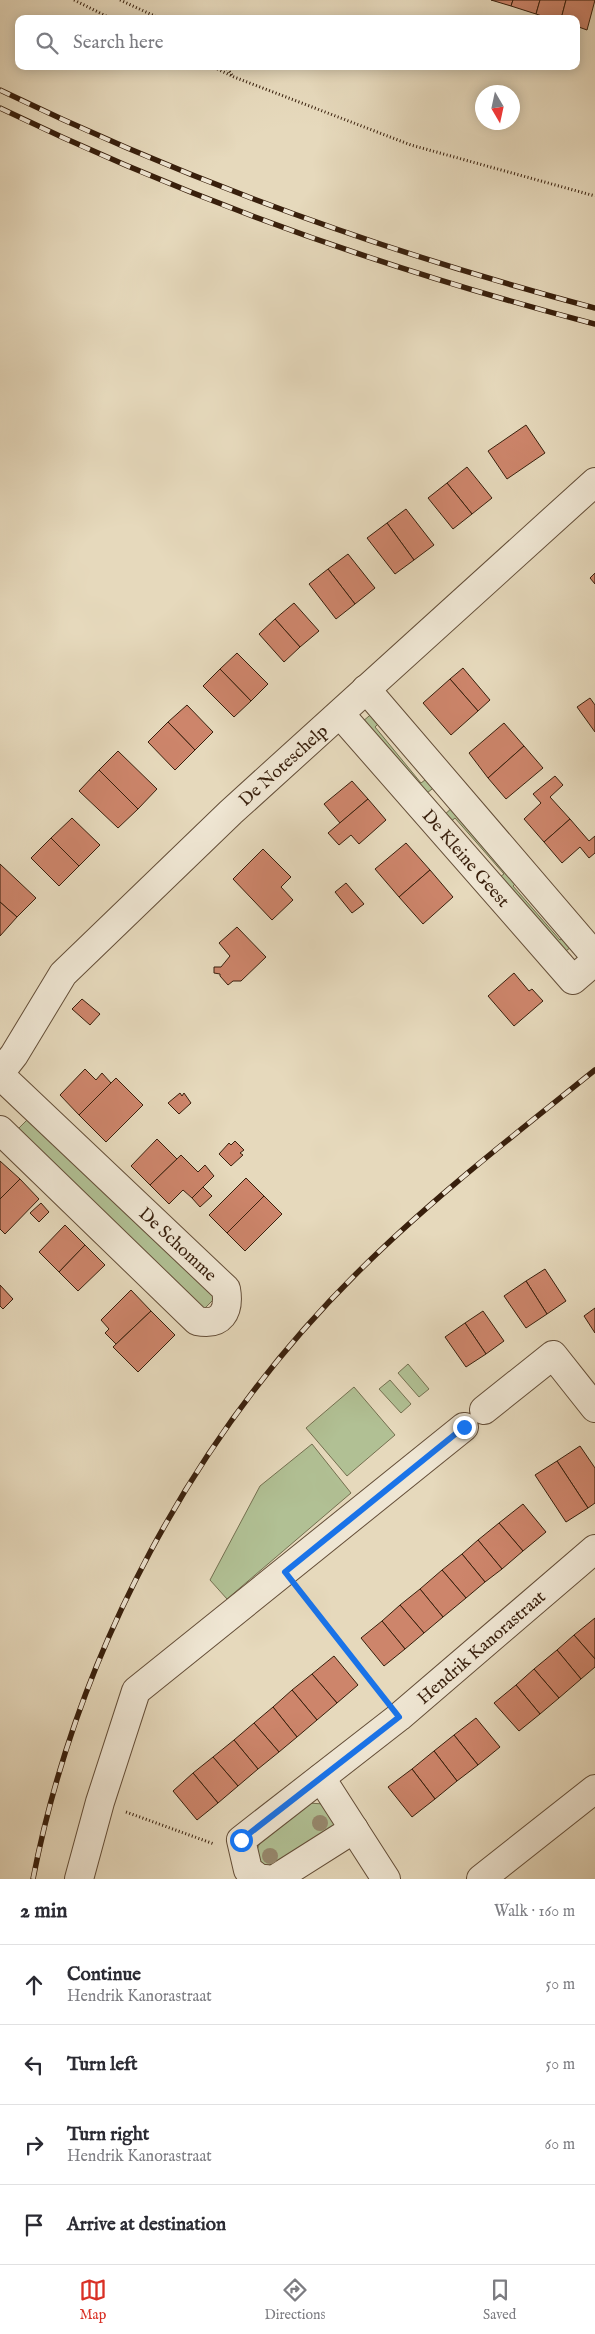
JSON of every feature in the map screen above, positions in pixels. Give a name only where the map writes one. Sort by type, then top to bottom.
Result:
[{"type":"street","name":"De Noteschelp","points":[[0,1074],[14,1055],[63,974],[231,812],[595,482]]},
{"type":"street","name":"De Kleine Geest","points":[[366,690],[595,956]]},
{"type":"street","name":"De Kleine Geest","points":[[340,714],[573,980],[595,962]]},
{"type":"street","name":"De Schomme","points":[[0,1074],[226,1289],[226,1306],[223,1315],[216,1321],[207,1323],[197,1321],[0,1130]]},
{"type":"street","points":[[79,1879],[100,1802],[136,1691],[553,1355],[595,1408]]},
{"type":"street","name":"Hendrik Kanorastraat","points":[[243,1855],[241,1840],[399,1717],[595,1549]]},
{"type":"street","points":[[322,1778],[386,1879]]},
{"type":"street","points":[[481,1879],[595,1788]]},
{"type":"street","points":[[275,1879],[354,1829]]},
{"type":"street","points":[[243,1855],[248,1870],[260,1879],[266,1879]]},
{"type":"path","points":[[74,0],[104,15]]},
{"type":"path","points":[[120,0],[152,15]]},
{"type":"path","points":[[219,70],[411,146],[595,196]]},
{"type":"path","points":[[228,70],[234,77]]},
{"type":"path","points":[[285,1572],[399,1717]]},
{"type":"path","points":[[100,1802],[243,1855]]},
{"type":"green space","points":[[375,711],[382,720],[375,727],[421,783],[429,777],[436,786],[423,796],[362,722]]},
{"type":"green space","points":[[455,805],[519,880],[513,886],[560,940],[567,935],[575,944],[562,954],[497,879],[504,874],[455,818],[449,823],[442,817]]},
{"type":"green space","points":[[31,1116],[215,1298],[202,1311],[18,1129]]},
{"type":"green space","points":[[408,1364],[429,1389],[419,1397],[398,1373]]},
{"type":"green space","points":[[390,1380],[411,1404],[401,1413],[379,1389]]},
{"type":"green space","points":[[354,1387],[395,1435],[347,1476],[306,1428]]},
{"type":"green space","points":[[312,1444],[351,1493],[227,1599],[210,1580],[260,1486]]},
{"type":"green space","points":[[308,1803],[324,1804],[335,1821],[334,1826],[276,1870],[263,1864],[257,1853],[260,1843]]},
{"type":"building","points":[[491,0],[513,0],[511,6]]},
{"type":"building","points":[[513,0],[540,0],[536,14],[511,6]]},
{"type":"building","points":[[540,0],[566,0],[562,15],[536,14]]},
{"type":"building","points":[[566,0],[595,0],[587,30],[580,27],[580,15],[562,15]]},
{"type":"building","points":[[526,425],[545,453],[507,479],[488,451]]},
{"type":"building","points":[[467,467],[492,498],[472,514],[447,483]]},
{"type":"building","points":[[447,483],[472,514],[453,529],[428,498]]},
{"type":"building","points":[[406,509],[434,545],[414,560],[387,523]]},
{"type":"building","points":[[387,523],[414,560],[395,574],[367,538]]},
{"type":"building","points":[[348,554],[375,588],[355,604],[328,569]]},
{"type":"building","points":[[328,569],[355,604],[336,619],[309,584]]},
{"type":"building","points":[[595,573],[595,584],[590,578]]},
{"type":"building","points":[[294,603],[319,631],[300,647],[275,619]]},
{"type":"building","points":[[275,619],[300,647],[284,662],[259,634]]},
{"type":"building","points":[[237,653],[268,684],[251,701],[220,669]]},
{"type":"building","points":[[463,668],[490,700],[478,711],[450,679]]},
{"type":"building","points":[[220,669],[251,701],[234,717],[203,686]]},
{"type":"building","points":[[450,679],[478,711],[451,735],[423,703]]},
{"type":"building","points":[[590,698],[595,705],[595,732],[577,707]]},
{"type":"building","points":[[187,705],[213,732],[195,750],[168,722]]},
{"type":"building","points":[[168,722],[195,750],[175,770],[148,742]]},
{"type":"building","points":[[504,723],[524,746],[488,778],[469,753]]},
{"type":"building","points":[[524,746],[543,768],[506,799],[488,778]]},
{"type":"building","points":[[118,751],[157,789],[138,809],[99,770]]},
{"type":"building","points":[[99,770],[138,809],[118,828],[79,791]]},
{"type":"building","points":[[555,776],[563,785],[550,797],[570,819],[544,842],[524,819],[541,803],[533,794]]},
{"type":"building","points":[[352,781],[368,799],[340,823],[324,804]]},
{"type":"building","points":[[368,799],[386,820],[359,844],[351,835],[339,845],[328,833]]},
{"type":"building","points":[[72,818],[100,845],[79,866],[51,838]]},
{"type":"building","points":[[570,819],[589,841],[595,836],[595,853],[589,858],[580,847],[562,863],[544,842]]},
{"type":"building","points":[[51,838],[79,866],[59,886],[31,858]]},
{"type":"building","points":[[406,843],[430,870],[399,897],[375,869]]},
{"type":"building","points":[[263,849],[291,877],[281,887],[293,900],[272,920],[233,879]]},
{"type":"building","points":[[0,864],[36,898],[17,917],[0,902]]},
{"type":"building","points":[[430,870],[453,897],[423,924],[399,897]]},
{"type":"building","points":[[346,883],[364,904],[352,913],[335,892]]},
{"type":"building","points":[[0,902],[17,917],[0,936]]},
{"type":"building","points":[[237,927],[266,957],[241,981],[233,981],[228,985],[220,974],[214,973],[214,967],[221,967],[230,956],[219,943]]},
{"type":"building","points":[[514,973],[529,991],[532,989],[543,1001],[514,1026],[488,996]]},
{"type":"building","points":[[82,999],[100,1014],[90,1025],[72,1009]]},
{"type":"building","points":[[85,1069],[96,1080],[102,1073],[111,1083],[79,1115],[60,1095]]},
{"type":"building","points":[[116,1078],[143,1105],[106,1142],[79,1115]]},
{"type":"building","points":[[180,1093],[182,1096],[184,1093],[191,1103],[179,1114],[168,1103]]},
{"type":"building","points":[[157,1139],[177,1159],[150,1185],[131,1166]]},
{"type":"building","points":[[235,1141],[244,1150],[240,1153],[243,1155],[231,1166],[219,1154],[229,1143],[231,1145]]},
{"type":"building","points":[[181,1155],[198,1172],[205,1165],[214,1176],[192,1198],[183,1190],[169,1204],[150,1185]]},
{"type":"building","points":[[0,1161],[20,1179],[0,1199]]},
{"type":"building","points":[[246,1178],[264,1196],[227,1233],[209,1215]]},
{"type":"building","points":[[20,1179],[39,1199],[5,1234],[0,1229],[0,1199]]},
{"type":"building","points":[[203,1187],[212,1196],[200,1207],[192,1198]]},
{"type":"building","points":[[264,1196],[282,1214],[245,1251],[227,1233]]},
{"type":"building","points":[[41,1203],[49,1212],[39,1222],[30,1213]]},
{"type":"building","points":[[65,1225],[85,1245],[59,1272],[39,1252]]},
{"type":"building","points":[[85,1245],[105,1265],[78,1291],[59,1272]]},
{"type":"building","points":[[545,1269],[566,1301],[547,1314],[526,1281]]},
{"type":"building","points":[[526,1281],[547,1314],[526,1328],[504,1296]]},
{"type":"building","points":[[0,1285],[13,1299],[3,1309],[0,1306]]},
{"type":"building","points":[[131,1290],[151,1311],[116,1344],[105,1333],[109,1329],[101,1320]]},
{"type":"building","points":[[595,1308],[595,1333],[584,1316]]},
{"type":"building","points":[[151,1311],[175,1335],[138,1372],[113,1347]]},
{"type":"building","points":[[483,1311],[504,1341],[486,1354],[465,1323]]},
{"type":"building","points":[[465,1323],[486,1354],[466,1367],[445,1337]]},
{"type":"building","points":[[580,1446],[595,1468],[595,1503],[588,1508],[557,1461]]},
{"type":"building","points":[[557,1461],[588,1508],[566,1522],[535,1475]]},
{"type":"building","points":[[523,1504],[546,1532],[523,1551],[499,1523]]},
{"type":"building","points":[[499,1523],[523,1551],[502,1569],[478,1540]]},
{"type":"building","points":[[478,1540],[502,1569],[485,1582],[462,1554]]},
{"type":"building","points":[[462,1554],[485,1582],[466,1598],[442,1570]]},
{"type":"building","points":[[442,1570],[466,1598],[443,1617],[420,1589]]},
{"type":"building","points":[[420,1589],[443,1617],[424,1633],[400,1605]]},
{"type":"building","points":[[400,1605],[424,1633],[405,1649],[382,1621]]},
{"type":"building","points":[[595,1618],[595,1659],[574,1635]]},
{"type":"building","points":[[382,1621],[405,1649],[384,1666],[361,1638]]},
{"type":"building","points":[[574,1635],[595,1659],[595,1667],[581,1679],[557,1650]]},
{"type":"building","points":[[557,1650],[581,1679],[559,1698],[534,1669]]},
{"type":"building","points":[[334,1656],[358,1685],[337,1703],[312,1674]]},
{"type":"building","points":[[534,1669],[559,1698],[540,1714],[516,1685]]},
{"type":"building","points":[[312,1674],[337,1703],[317,1720],[292,1690]]},
{"type":"building","points":[[516,1685],[540,1714],[519,1731],[494,1703]]},
{"type":"building","points":[[292,1690],[317,1720],[297,1737],[273,1707]]},
{"type":"building","points":[[273,1707],[297,1737],[279,1752],[254,1723]]},
{"type":"building","points":[[476,1718],[500,1747],[478,1765],[454,1735]]},
{"type":"building","points":[[254,1723],[279,1752],[258,1769],[234,1740]]},
{"type":"building","points":[[454,1735],[478,1765],[457,1781],[434,1751]]},
{"type":"building","points":[[234,1740],[258,1769],[238,1786],[213,1757]]},
{"type":"building","points":[[434,1751],[457,1781],[435,1799],[412,1769]]},
{"type":"building","points":[[213,1757],[238,1786],[218,1803],[193,1773]]},
{"type":"building","points":[[412,1769],[435,1799],[412,1817],[388,1787]]},
{"type":"building","points":[[193,1773],[218,1803],[197,1820],[173,1791]]},
{"type":"railway","points":[[0,90],[144,155],[292,213],[367,240],[443,264],[595,308]]},
{"type":"railway","points":[[0,108],[144,173],[292,231],[443,281],[595,324]]},
{"type":"railway","points":[[33,1879],[53,1795],[79,1712],[112,1631],[150,1552],[194,1477],[243,1405],[297,1337],[384,1247],[472,1169],[595,1070]]},
{"type":"route","points":[[241,1840],[399,1717],[285,1572],[464,1427]]}]
